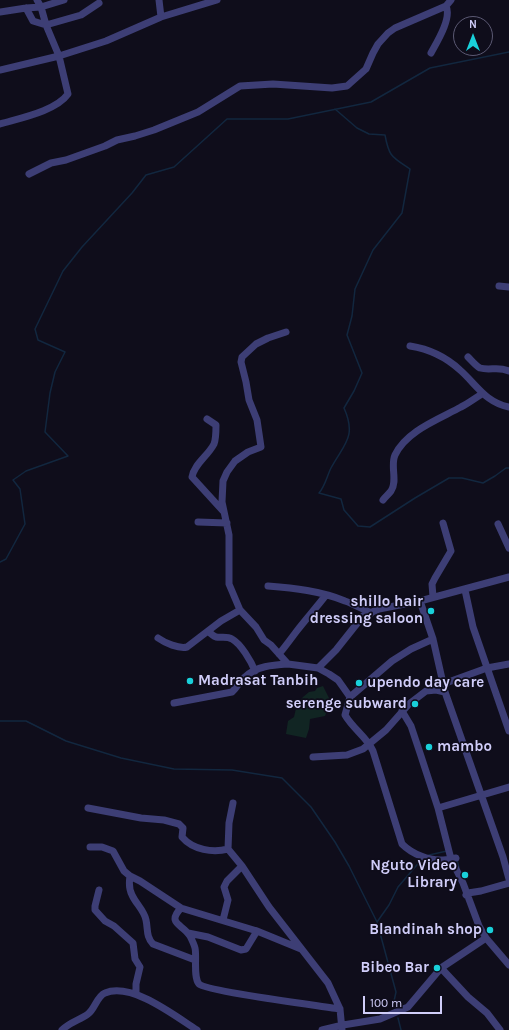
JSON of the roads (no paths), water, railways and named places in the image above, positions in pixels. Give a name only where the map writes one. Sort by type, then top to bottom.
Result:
[{"type":"street","points":[[0,124],[48,109],[65,99],[68,94],[59,56],[37,0]]},
{"type":"street","points":[[0,12],[41,7],[64,0]]},
{"type":"street","points":[[159,0],[161,18]]},
{"type":"street","points":[[30,174],[51,163],[66,160],[105,146],[117,140],[154,130],[198,112],[240,86],[273,84],[341,88],[347,86],[366,69],[373,53],[388,33],[395,28],[446,6],[451,0]]},
{"type":"street","points":[[0,70],[59,56],[106,41],[161,18],[213,1]]},
{"type":"street","points":[[26,8],[33,21],[46,25],[80,15],[99,3]]},
{"type":"street","points":[[431,53],[447,17],[448,13],[446,6]]},
{"type":"street","points":[[499,286],[509,287]]},
{"type":"street","points":[[286,332],[256,344],[242,357],[241,362],[249,400],[257,420],[261,447],[248,452],[234,461],[223,481],[222,502],[227,523],[230,555],[229,584],[240,610],[256,627],[264,640],[271,645],[288,664]]},
{"type":"street","points":[[410,346],[423,348],[450,362],[461,370],[482,394],[494,402],[509,407]]},
{"type":"street","points":[[468,358],[479,367],[486,369],[501,368],[509,371]]},
{"type":"street","points":[[382,500],[393,487],[393,460],[395,454],[404,441],[412,434],[464,406],[482,394]]},
{"type":"street","points":[[207,418],[216,425],[214,444],[198,464],[192,474],[192,477],[223,511]]},
{"type":"street","points":[[198,522],[227,523]]},
{"type":"street","points":[[433,597],[432,584],[451,551],[443,523]]},
{"type":"street","points":[[498,524],[509,548]]},
{"type":"street","points":[[318,668],[336,650],[363,616],[379,609],[420,601],[508,579]]},
{"type":"street","points":[[268,586],[297,589],[326,595],[345,601],[371,613]]},
{"type":"street","points":[[465,590],[473,627],[509,731]]},
{"type":"street","points":[[279,654],[288,645],[326,595]]},
{"type":"street","points":[[420,601],[433,639],[443,684],[503,857],[509,879]]},
{"type":"street","points":[[158,638],[183,648],[187,647],[221,621],[240,610]]},
{"type":"street","points":[[208,631],[217,637],[234,640],[249,659],[255,671]]},
{"type":"street","points":[[433,639],[410,649],[392,661],[350,697],[345,715],[349,722],[370,744],[378,763],[395,825],[402,844],[411,851],[424,857],[443,860],[453,858]]},
{"type":"street","points":[[174,703],[232,692],[244,678],[255,671],[269,666],[288,664],[318,668],[338,680],[350,697]]},
{"type":"street","points":[[443,684],[487,668],[509,664]]},
{"type":"street","points":[[313,757],[347,756],[363,749],[386,730],[409,704],[426,691],[436,690],[446,692]]},
{"type":"street","points":[[402,711],[410,726],[438,808],[453,858],[478,926],[486,938],[509,965]]},
{"type":"street","points":[[438,808],[509,787]]},
{"type":"street","points":[[233,803],[229,823],[228,849],[242,866],[269,907],[328,983],[340,1009],[342,1028]]},
{"type":"street","points":[[88,808],[141,818],[164,820],[179,824],[182,828],[182,837],[198,848],[219,851],[228,849]]},
{"type":"street","points":[[90,847],[102,847],[113,852],[124,871],[130,876],[181,908],[257,931],[301,949]]},
{"type":"street","points":[[223,920],[228,900],[224,887],[227,881],[242,866]]},
{"type":"street","points":[[130,876],[129,884],[131,894],[144,912],[149,941],[153,944],[195,960]]},
{"type":"street","points":[[466,895],[468,893],[509,883]]},
{"type":"street","points":[[99,890],[95,910],[105,921],[114,926],[133,943],[135,959],[140,967],[136,984],[136,994]]},
{"type":"street","points":[[181,908],[176,913],[175,919],[178,924],[188,933],[195,948],[196,980],[199,985],[340,1009]]},
{"type":"street","points":[[188,933],[208,937],[241,950],[246,949],[257,931]]},
{"type":"street","points":[[322,1030],[342,1028],[380,1019],[408,1007],[441,968],[486,938]]},
{"type":"street","points":[[441,968],[468,997],[487,1012],[500,1030]]},
{"type":"street","points":[[62,1030],[67,1025],[87,1015],[100,997],[106,993],[122,992],[136,994],[156,1004],[196,1030]]},
{"type":"waterway","points":[[0,562],[6,559],[25,524],[20,489],[13,480],[26,471],[68,456],[45,432],[50,393],[55,372],[65,352],[38,340],[35,329],[63,271],[82,247],[132,193],[146,175],[174,167],[227,119],[288,119],[371,102],[430,68],[509,52]]},
{"type":"waterway","points":[[335,109],[357,128],[369,134],[385,135],[388,148],[392,156],[410,169],[402,213],[373,250],[355,289],[352,316],[347,335],[362,373],[344,408],[349,426],[347,440],[319,493],[341,499],[344,510],[358,526],[370,527],[449,478],[462,478],[483,483],[506,468],[509,468]]},
{"type":"waterway","points":[[0,721],[26,721],[66,741],[121,758],[174,769],[232,770],[282,778],[311,807],[335,842],[349,866],[377,922],[396,992],[394,1001]]},
{"type":"waterway","points":[[429,855],[447,851]]},
{"type":"waterway","points":[[377,922],[389,905],[398,887],[422,859]]},
{"type":"waterway","points":[[457,860],[459,868]]},
{"type":"waterway","points":[[398,1018],[401,1030]]},
{"type":"place","name":"shillo hair dressing saloon","points":[[431,611]]},
{"type":"place","name":"Madrasat Tanbih","points":[[190,681]]},
{"type":"place","name":"upendo day care","points":[[359,683]]},
{"type":"place","name":"serenge subward","points":[[415,704]]},
{"type":"place","name":"mambo","points":[[429,747]]},
{"type":"place","name":"Nguto Video Library","points":[[465,875]]},
{"type":"place","name":"Blandinah shop","points":[[490,930]]},
{"type":"place","name":"Bibeo Bar","points":[[437,968]]}]
